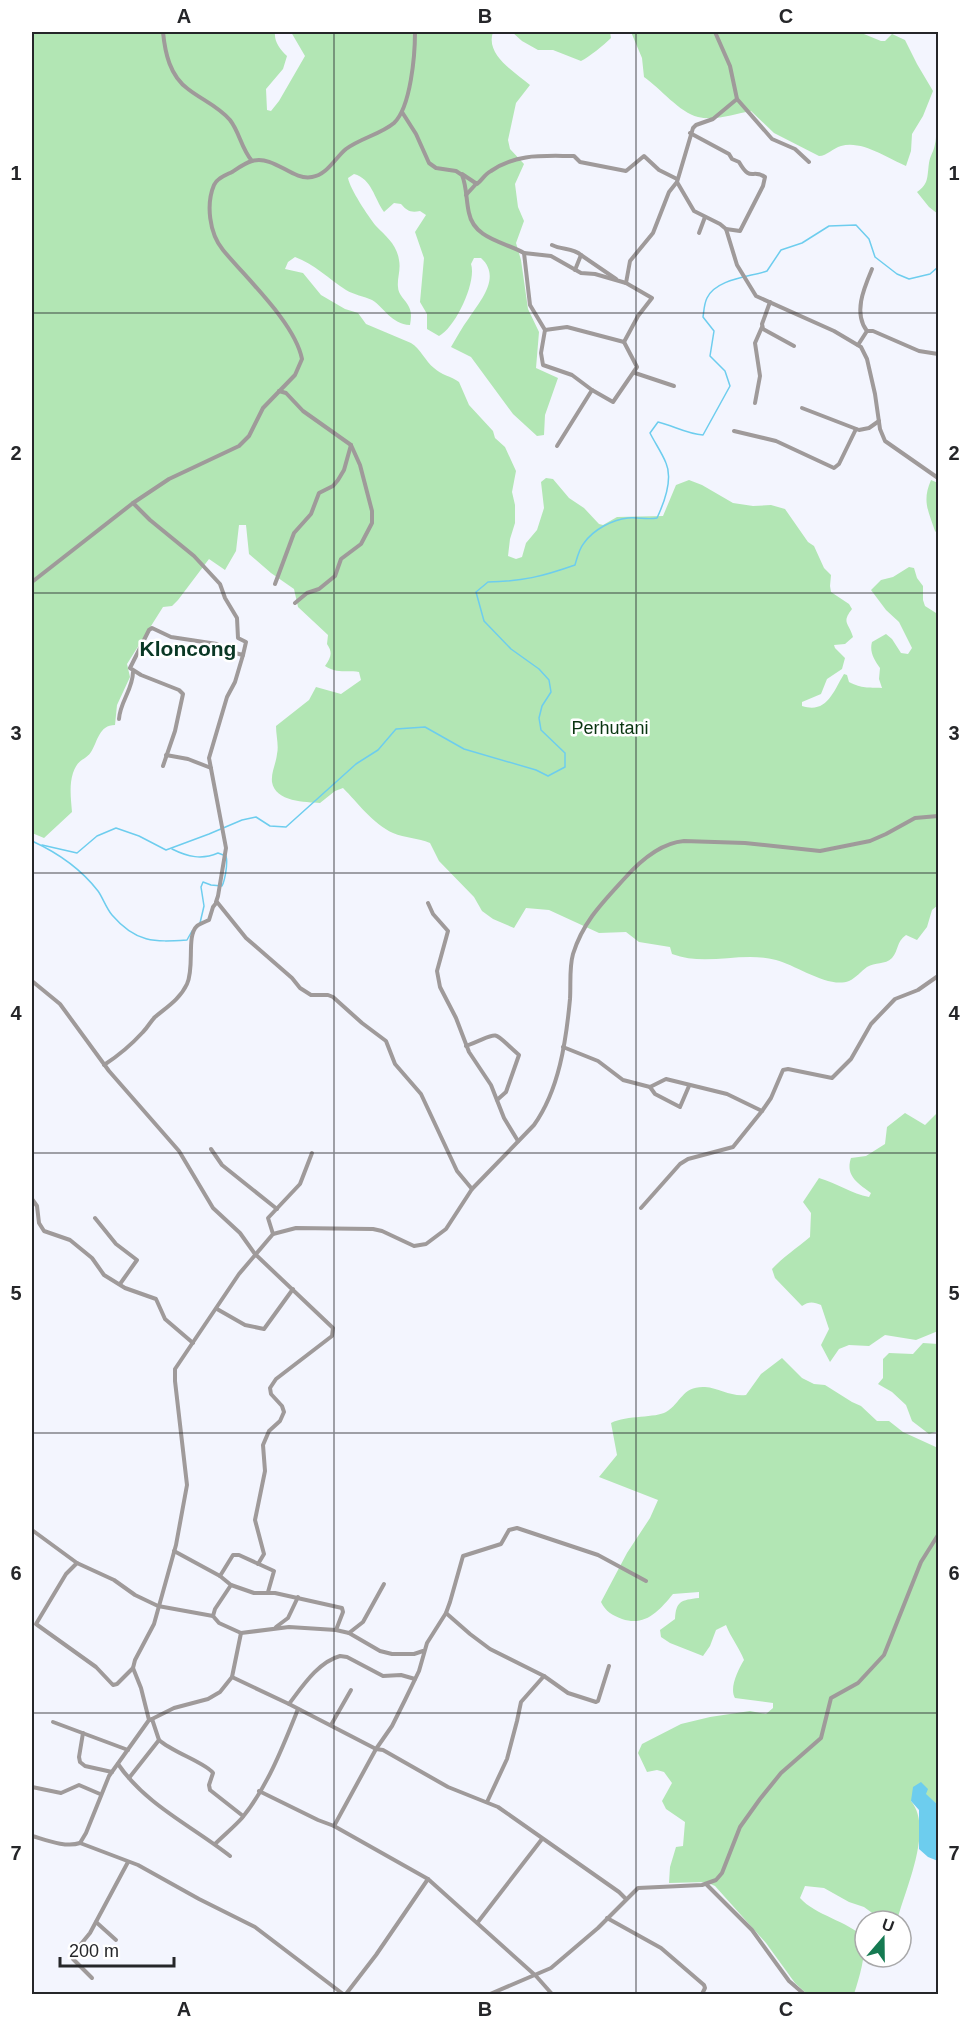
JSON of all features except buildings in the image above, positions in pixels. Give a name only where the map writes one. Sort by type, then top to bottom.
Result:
[{"type":"street","points":[[163,32],[172,72],[188,89],[225,115],[234,126],[241,146],[252,161]]},
{"type":"street","points":[[32,582],[133,503],[169,479],[239,447],[249,436],[263,408],[298,371],[302,363],[301,355],[290,334],[270,304],[222,248],[215,235],[210,215],[213,187],[217,180],[252,161],[272,162],[303,177],[316,176],[328,168],[348,148],[393,124],[402,112],[412,69],[415,32]]},
{"type":"street","points":[[715,32],[732,75],[737,99],[772,139],[795,149],[808,162]]},
{"type":"street","points":[[626,283],[630,261],[654,233],[669,192],[677,180],[690,133],[696,125],[713,119],[737,99]]},
{"type":"street","points":[[402,112],[416,134],[429,164],[436,168],[454,170],[476,183]]},
{"type":"street","points":[[466,196],[489,172],[508,161],[532,156],[574,156],[580,162],[624,171],[646,156],[659,170],[677,180],[691,208],[726,229],[740,231],[763,186],[765,177],[743,171],[740,163],[729,154],[690,133]]},
{"type":"street","points":[[461,174],[470,218],[475,228],[486,236],[524,253],[551,256],[575,270],[626,283],[647,294],[652,300],[638,316],[624,342]]},
{"type":"street","points":[[699,233],[705,217]]},
{"type":"street","points":[[726,229],[734,259],[756,296],[834,331],[858,345],[867,359],[883,437],[888,444],[939,478]]},
{"type":"street","points":[[552,245],[562,250],[575,250],[619,281]]},
{"type":"street","points":[[524,253],[530,305],[545,330],[541,353],[543,365],[572,375],[613,402],[635,373],[637,365],[624,342],[567,327],[545,330]]},
{"type":"street","points":[[575,270],[581,255]]},
{"type":"street","points":[[867,331],[862,323],[860,310],[865,285],[872,269]]},
{"type":"street","points":[[755,403],[760,376],[755,343],[770,302]]},
{"type":"street","points":[[762,327],[764,331],[794,346]]},
{"type":"street","points":[[858,345],[867,331]]},
{"type":"street","points":[[867,331],[877,332],[922,353],[939,354]]},
{"type":"street","points":[[635,373],[674,386]]},
{"type":"street","points":[[557,446],[592,390]]},
{"type":"street","points":[[279,391],[286,393],[300,408],[351,445],[360,463],[372,523],[360,546],[341,559],[335,576],[319,589],[307,592],[295,603]]},
{"type":"street","points":[[802,408],[856,429],[866,430],[879,420]]},
{"type":"street","points":[[734,431],[776,441],[834,468],[839,464],[856,429]]},
{"type":"street","points":[[275,584],[294,533],[311,514],[319,493],[333,486],[338,480],[344,470],[351,445]]},
{"type":"street","points":[[104,1065],[114,1059],[182,993],[190,975],[193,955],[190,942],[194,931],[197,925],[209,920],[216,902],[226,848],[210,754],[246,642],[238,638],[236,615],[226,601],[221,585],[194,556],[133,503]]},
{"type":"street","points":[[118,719],[120,707],[132,682],[133,672],[130,666],[147,632],[152,628],[174,637],[218,644],[223,650],[243,655]]},
{"type":"street","points":[[133,672],[182,692],[175,731],[163,766]]},
{"type":"street","points":[[166,754],[211,768]]},
{"type":"street","points":[[77,1563],[66,1574],[34,1623],[96,1668],[113,1685],[117,1684],[133,1668],[153,1627],[174,1551],[187,1479],[174,1374],[177,1365],[239,1274],[273,1234],[296,1228],[372,1228],[418,1247],[426,1244],[446,1228],[472,1189],[534,1125],[545,1107],[555,1081],[566,1034],[571,962],[576,946],[594,910],[644,857],[684,841],[745,843],[820,851],[870,841],[915,818],[939,816]]},
{"type":"street","points":[[216,902],[246,938],[292,978],[300,988],[311,995],[333,997],[386,1041],[395,1064],[421,1094],[457,1171],[472,1189]]},
{"type":"street","points":[[428,903],[433,914],[448,931],[437,971],[438,982],[456,1018],[466,1046],[491,1085],[504,1118],[518,1141]]},
{"type":"street","points":[[641,1208],[680,1164],[688,1159],[733,1147],[771,1098],[783,1071],[788,1069],[832,1078],[851,1059],[871,1024],[889,1005],[900,996],[918,990],[939,976]]},
{"type":"street","points":[[32,981],[60,1004],[104,1065],[179,1151],[210,1205],[240,1233],[255,1254],[327,1320],[334,1330],[332,1336],[276,1379],[270,1388],[271,1394],[282,1406],[283,1415],[269,1431],[263,1445],[266,1470],[255,1520],[264,1551],[258,1564]]},
{"type":"street","points":[[466,1046],[487,1036],[496,1035],[519,1055],[506,1092],[497,1100]]},
{"type":"street","points":[[563,1047],[598,1061],[623,1080],[650,1087],[658,1096],[680,1107],[689,1086]]},
{"type":"street","points":[[650,1087],[664,1079],[727,1094],[762,1111]]},
{"type":"street","points":[[211,1149],[222,1165],[277,1209]]},
{"type":"street","points":[[273,1234],[268,1220],[300,1184],[312,1153]]},
{"type":"street","points":[[32,1199],[37,1206],[39,1223],[44,1231],[70,1240],[92,1258],[104,1275],[128,1290],[156,1299],[165,1319],[193,1343]]},
{"type":"street","points":[[95,1218],[116,1244],[137,1260],[120,1284]]},
{"type":"street","points":[[216,1309],[245,1325],[264,1329],[293,1289]]},
{"type":"street","points":[[334,1826],[398,1714],[415,1678],[429,1637],[446,1613],[463,1556],[501,1544],[509,1530],[514,1528],[598,1555],[646,1581]]},
{"type":"street","points":[[32,1530],[77,1563],[114,1580],[158,1606],[213,1616],[219,1623],[241,1633],[276,1628],[336,1630],[349,1633],[380,1651],[392,1654],[414,1654],[424,1651]]},
{"type":"street","points":[[490,1995],[536,1976],[566,1956],[641,1887],[706,1884],[716,1880],[722,1874],[736,1834],[751,1811],[781,1773],[821,1738],[831,1698],[858,1683],[884,1655],[921,1562],[939,1535]]},
{"type":"street","points":[[174,1551],[220,1576],[231,1585],[254,1593],[268,1592],[298,1597],[343,1609],[336,1630]]},
{"type":"street","points":[[220,1576],[235,1554],[274,1571],[268,1592]]},
{"type":"street","points":[[349,1633],[363,1622],[384,1584]]},
{"type":"street","points":[[213,1616],[231,1585]]},
{"type":"street","points":[[276,1628],[288,1618],[298,1597]]},
{"type":"street","points":[[446,1613],[490,1649],[544,1677],[568,1693],[597,1702],[600,1699],[609,1666]]},
{"type":"street","points":[[80,1843],[100,1794],[112,1772],[151,1720],[174,1708],[208,1700],[220,1692],[232,1677],[241,1633]]},
{"type":"street","points":[[289,1704],[319,1670],[330,1660],[340,1656],[347,1657],[383,1676],[401,1675],[415,1678]]},
{"type":"street","points":[[133,1668],[159,1740],[190,1760],[211,1769],[213,1773],[209,1785],[212,1792],[243,1816]]},
{"type":"street","points":[[232,1677],[376,1749],[383,1750],[448,1787],[498,1807],[626,1899]]},
{"type":"street","points":[[487,1802],[507,1759],[518,1721],[520,1702],[544,1677]]},
{"type":"street","points":[[331,1725],[351,1690]]},
{"type":"street","points":[[215,1844],[243,1816],[259,1791],[280,1753],[298,1709]]},
{"type":"street","points":[[53,1722],[128,1750]]},
{"type":"street","points":[[83,1733],[78,1757],[80,1762],[85,1766],[112,1772]]},
{"type":"street","points":[[129,1778],[159,1740]]},
{"type":"street","points":[[117,1764],[161,1809],[231,1856]]},
{"type":"street","points":[[32,1786],[61,1793],[79,1785],[100,1794]]},
{"type":"street","points":[[259,1791],[334,1826],[428,1879],[536,1976],[552,1995]]},
{"type":"street","points":[[32,1836],[60,1843],[74,1845],[80,1843],[153,1873],[255,1927],[344,1995],[376,1955],[428,1879]]},
{"type":"street","points":[[478,1922],[542,1839]]},
{"type":"street","points":[[92,1978],[72,1957],[96,1922],[128,1862]]},
{"type":"street","points":[[706,1884],[752,1930],[789,1981],[804,1995]]},
{"type":"street","points":[[608,1918],[661,1948],[704,1985],[702,1995]]},
{"type":"street","points":[[96,1922],[116,1940]]},
{"type":"green space","name":"Perhutani","points":[[32,32],[275,32],[278,45],[287,56],[283,69],[266,89],[267,110],[271,111],[305,56],[291,32],[493,32],[493,48],[497,55],[530,85],[516,103],[508,140],[510,149],[524,164],[515,184],[518,207],[524,221],[516,243],[521,260],[528,309],[539,332],[536,368],[558,378],[545,415],[544,435],[537,436],[513,414],[471,357],[451,347],[487,289],[490,273],[481,258],[474,258],[471,264],[471,282],[468,293],[452,324],[439,336],[427,329],[427,314],[420,302],[424,258],[415,232],[426,215],[420,211],[409,211],[401,204],[394,203],[384,212],[365,180],[354,174],[348,178],[364,209],[396,250],[399,264],[398,290],[410,309],[410,325],[393,319],[377,303],[346,290],[302,260],[295,257],[288,262],[285,269],[303,273],[321,295],[345,309],[358,313],[366,324],[411,343],[437,370],[459,382],[469,405],[505,447],[516,471],[512,492],[515,523],[508,556],[516,559],[522,557],[526,543],[537,530],[544,508],[541,482],[546,478],[553,479],[569,498],[603,525],[617,517],[663,516],[676,485],[689,480],[733,503],[753,506],[771,505],[785,509],[808,542],[814,546],[824,568],[831,575],[831,592],[849,604],[852,609],[846,620],[853,637],[845,644],[834,645],[845,658],[842,669],[827,679],[821,694],[802,702],[802,706],[811,708],[823,704],[828,700],[844,674],[847,675],[849,682],[858,686],[882,688],[879,679],[880,668],[872,653],[872,642],[886,634],[901,653],[908,654],[912,648],[899,622],[886,610],[871,590],[881,580],[893,577],[909,567],[914,568],[923,586],[925,606],[936,613],[938,611],[938,905],[932,910],[927,927],[917,940],[906,935],[892,958],[883,963],[870,965],[852,980],[841,983],[822,979],[776,960],[750,957],[685,958],[672,954],[670,947],[639,942],[626,932],[599,933],[549,910],[526,908],[514,928],[493,919],[482,911],[474,897],[439,861],[430,843],[398,835],[386,829],[372,819],[343,788],[335,791],[320,803],[292,800],[279,794],[272,782],[278,751],[276,726],[309,700],[316,687],[341,694],[361,680],[359,672],[338,671],[325,666],[330,655],[327,644],[328,635],[298,607],[294,589],[249,554],[246,525],[239,525],[236,551],[225,570],[209,559],[178,600],[172,606],[163,607],[127,664],[130,677],[117,705],[115,725],[102,731],[91,752],[75,768],[71,787],[72,812],[44,838],[32,833]]},
{"type":"green space","points":[[512,32],[610,32],[611,38],[581,61],[553,50],[538,50]]},
{"type":"green space","points":[[631,32],[859,32],[881,41],[885,41],[892,34],[905,40],[933,91],[923,116],[912,134],[911,151],[906,166],[857,145],[841,146],[819,156],[774,133],[751,111],[711,118],[698,117],[684,111],[644,77],[642,58]]},
{"type":"green space","points":[[938,125],[938,214],[917,192],[927,180]]},
{"type":"green space","points":[[931,480],[938,483],[938,534],[935,531],[926,500]]},
{"type":"green space","points":[[938,1112],[938,1331],[916,1340],[885,1335],[869,1346],[849,1345],[839,1349],[830,1362],[821,1345],[829,1329],[821,1305],[812,1302],[802,1306],[775,1278],[772,1269],[810,1237],[811,1213],[803,1202],[819,1178],[869,1197],[871,1193],[851,1174],[851,1158],[866,1156],[885,1144],[887,1127],[905,1113],[925,1125]]},
{"type":"green space","points":[[923,1343],[938,1344],[938,1431],[929,1434],[912,1421],[906,1405],[892,1392],[878,1384],[883,1378],[883,1359],[889,1353],[913,1354]]},
{"type":"green space","points":[[782,1358],[802,1378],[814,1384],[825,1385],[861,1406],[877,1421],[889,1421],[903,1432],[938,1448],[938,1805],[925,1794],[911,1801],[920,1827],[919,1843],[901,1909],[867,1909],[824,1888],[805,1886],[800,1898],[814,1909],[853,1929],[853,1969],[861,1969],[854,1994],[807,1994],[795,1983],[766,1943],[715,1886],[706,1882],[669,1883],[670,1867],[676,1847],[683,1846],[685,1822],[666,1809],[662,1801],[672,1783],[664,1772],[657,1770],[647,1772],[638,1753],[642,1744],[681,1724],[750,1711],[766,1714],[773,1708],[773,1703],[735,1698],[734,1684],[744,1660],[726,1625],[716,1630],[703,1656],[661,1637],[660,1630],[675,1619],[678,1605],[684,1601],[699,1598],[699,1592],[673,1594],[651,1616],[638,1621],[615,1616],[607,1611],[601,1602],[658,1500],[599,1477],[617,1455],[611,1423],[666,1412],[687,1392],[697,1387],[746,1395],[761,1374]]},
{"type":"water","points":[[921,1782],[928,1789],[926,1794],[938,1805],[938,1861],[928,1857],[919,1849],[919,1810],[911,1801],[913,1787]]},
{"type":"waterway","points":[[42,845],[77,853],[97,836],[116,828],[139,836],[166,850],[242,820],[256,817],[270,826],[286,827],[356,764],[378,750],[396,729],[425,727],[464,749],[536,770],[548,776],[565,767],[565,753],[541,730],[539,718],[542,706],[551,692],[549,680],[539,669],[511,649],[484,621],[476,592],[488,582],[532,578],[575,565],[578,554],[588,538],[598,529],[610,523],[628,518],[657,518],[665,498],[669,476],[663,456],[650,433],[658,422],[703,435],[730,386],[725,371],[710,356],[714,331],[703,317],[707,298],[718,287],[767,271],[781,250],[802,243],[829,226],[856,225],[869,239],[875,257],[897,274],[909,279],[930,274],[938,267]]},
{"type":"waterway","points":[[32,841],[50,850],[84,875],[98,891],[112,915],[129,931],[146,939],[165,941],[187,940],[192,931]]},
{"type":"waterway","points":[[172,849],[195,857],[218,853],[226,856],[226,871],[222,886],[203,882],[201,887],[204,906],[200,923]]},
{"type":"district","name":"Kloncong","points":[[188,649]]}]
